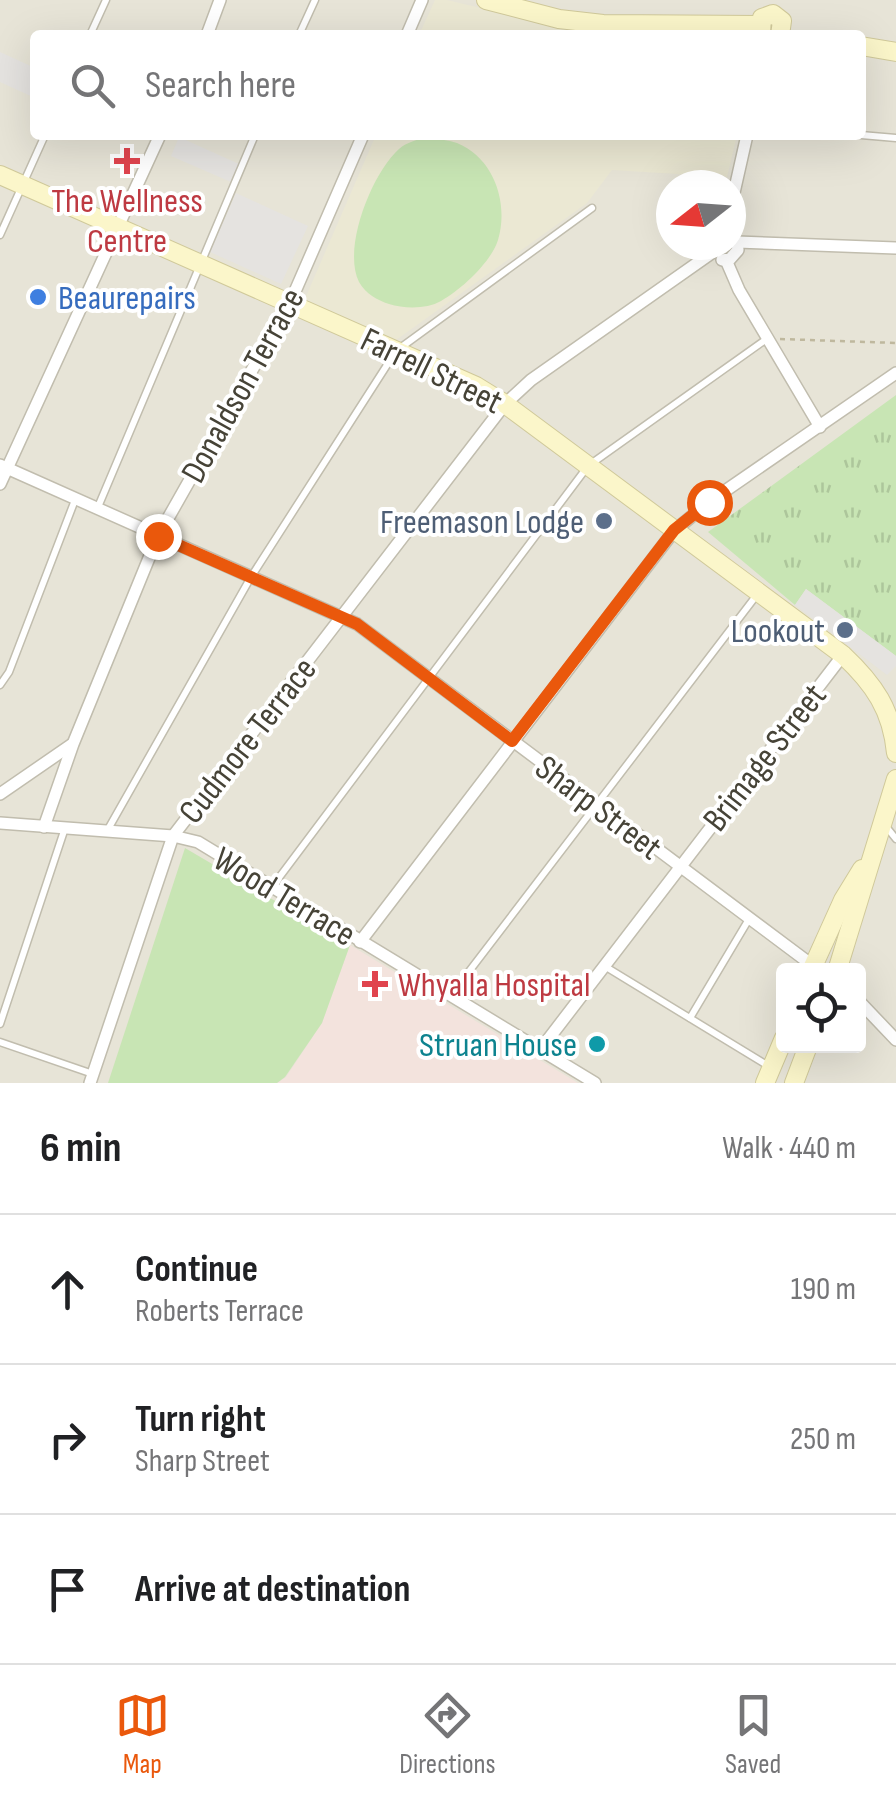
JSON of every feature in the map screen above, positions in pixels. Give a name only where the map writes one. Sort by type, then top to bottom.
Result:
[{"type":"main road","points":[[486,0],[559,19],[603,24],[768,19]]},
{"type":"main road","points":[[866,47],[896,52]]},
{"type":"main road","name":"Farrell Street","points":[[0,175],[476,386],[505,404],[843,655],[880,696],[895,730],[896,753]]},
{"type":"main road","points":[[817,963],[843,900],[890,831],[896,779]]},
{"type":"main road","points":[[839,963],[876,847]]},
{"type":"main road","points":[[796,1082],[806,1053]]},
{"type":"street","points":[[208,30],[220,0]]},
{"type":"street","points":[[409,30],[422,0]]},
{"type":"street","points":[[0,484],[4,467],[158,140]]},
{"type":"street","name":"Donaldson Terrace","points":[[44,827],[73,744],[158,536],[290,303],[361,140]]},
{"type":"street","points":[[739,170],[746,140]]},
{"type":"street","points":[[746,240],[896,248]]},
{"type":"street","name":"Cudmore Terrace","points":[[92,1078],[173,836],[505,404],[531,380],[696,260]]},
{"type":"street","points":[[726,260],[739,290],[820,427]]},
{"type":"street","points":[[360,942],[674,530],[896,374]]},
{"type":"street","name":"Sharp Street","points":[[4,467],[357,624],[806,963]]},
{"type":"street","name":"Brimage Street","points":[[540,1050],[843,655]]},
{"type":"street","points":[[0,794],[73,744]]},
{"type":"street","name":"Wood Terrace","points":[[0,823],[173,836],[198,842],[594,1083]]},
{"type":"street","points":[[866,1008],[896,1040]]},
{"type":"lane","points":[[92,30],[106,0]]},
{"type":"lane","points":[[302,30],[315,0]]},
{"type":"lane","points":[[866,135],[896,138]]},
{"type":"lane","points":[[0,235],[42,140]]},
{"type":"lane","points":[[97,509],[254,140]]},
{"type":"lane","points":[[107,832],[251,577],[396,350],[592,208]]},
{"type":"lane","points":[[271,888],[588,466],[768,338]]},
{"type":"lane","points":[[0,685],[10,672],[76,499]]},
{"type":"lane","points":[[450,996],[759,592]]},
{"type":"lane","points":[[0,1024],[65,828]]},
{"type":"lane","points":[[690,1018],[749,919]]},
{"type":"lane","points":[[604,966],[690,1018],[768,1075]]},
{"type":"lane","points":[[0,1042],[92,1078]]},
{"type":"path","points":[[768,338],[896,343]]},
{"type":"shaded area","points":[[0,0],[896,0],[896,1083],[0,1083]]},
{"type":"shaded area","points":[[435,0],[447,0],[574,30],[421,30]]},
{"type":"shaded area","points":[[0,52],[30,66],[30,96],[0,82]]},
{"type":"shaded area","points":[[178,140],[186,140],[239,164],[231,182],[171,156]]},
{"type":"shaded area","points":[[374,140],[736,140],[729,170],[612,170],[587,203],[396,340],[304,301]]},
{"type":"shaded area","points":[[236,193],[308,226],[281,284],[210,252]]},
{"type":"shaded area","name":"Lookout","points":[[806,589],[896,656],[896,666],[887,675],[795,605]]},
{"type":"shaded area","name":"Whyalla Hospital","points":[[350,945],[578,1083],[277,1083],[286,1077],[322,1023]]},
{"type":"green space","points":[[419,140],[442,140],[470,150],[489,171],[500,197],[501,226],[489,257],[458,290],[429,306],[402,307],[376,298],[359,282],[355,268],[354,250],[362,212],[379,175],[405,145]]},
{"type":"green space","points":[[896,395],[896,656],[806,589],[795,605],[708,532]]},
{"type":"green space","points":[[185,848],[350,945],[322,1023],[277,1083],[108,1083]]},
{"type":"place","name":"The Wellness Centre","points":[[127,161]]},
{"type":"place","name":"Beaurepairs","points":[[38,297]]},
{"type":"place","name":"Freemason Lodge","points":[[604,521]]},
{"type":"place","name":"Lookout","points":[[845,630]]},
{"type":"place","name":"Whyalla Hospital","points":[[375,984]]},
{"type":"place","name":"Struan House","points":[[597,1044]]},
{"type":"route","points":[[158,536],[357,624],[512,741],[674,530],[709,502]]}]
